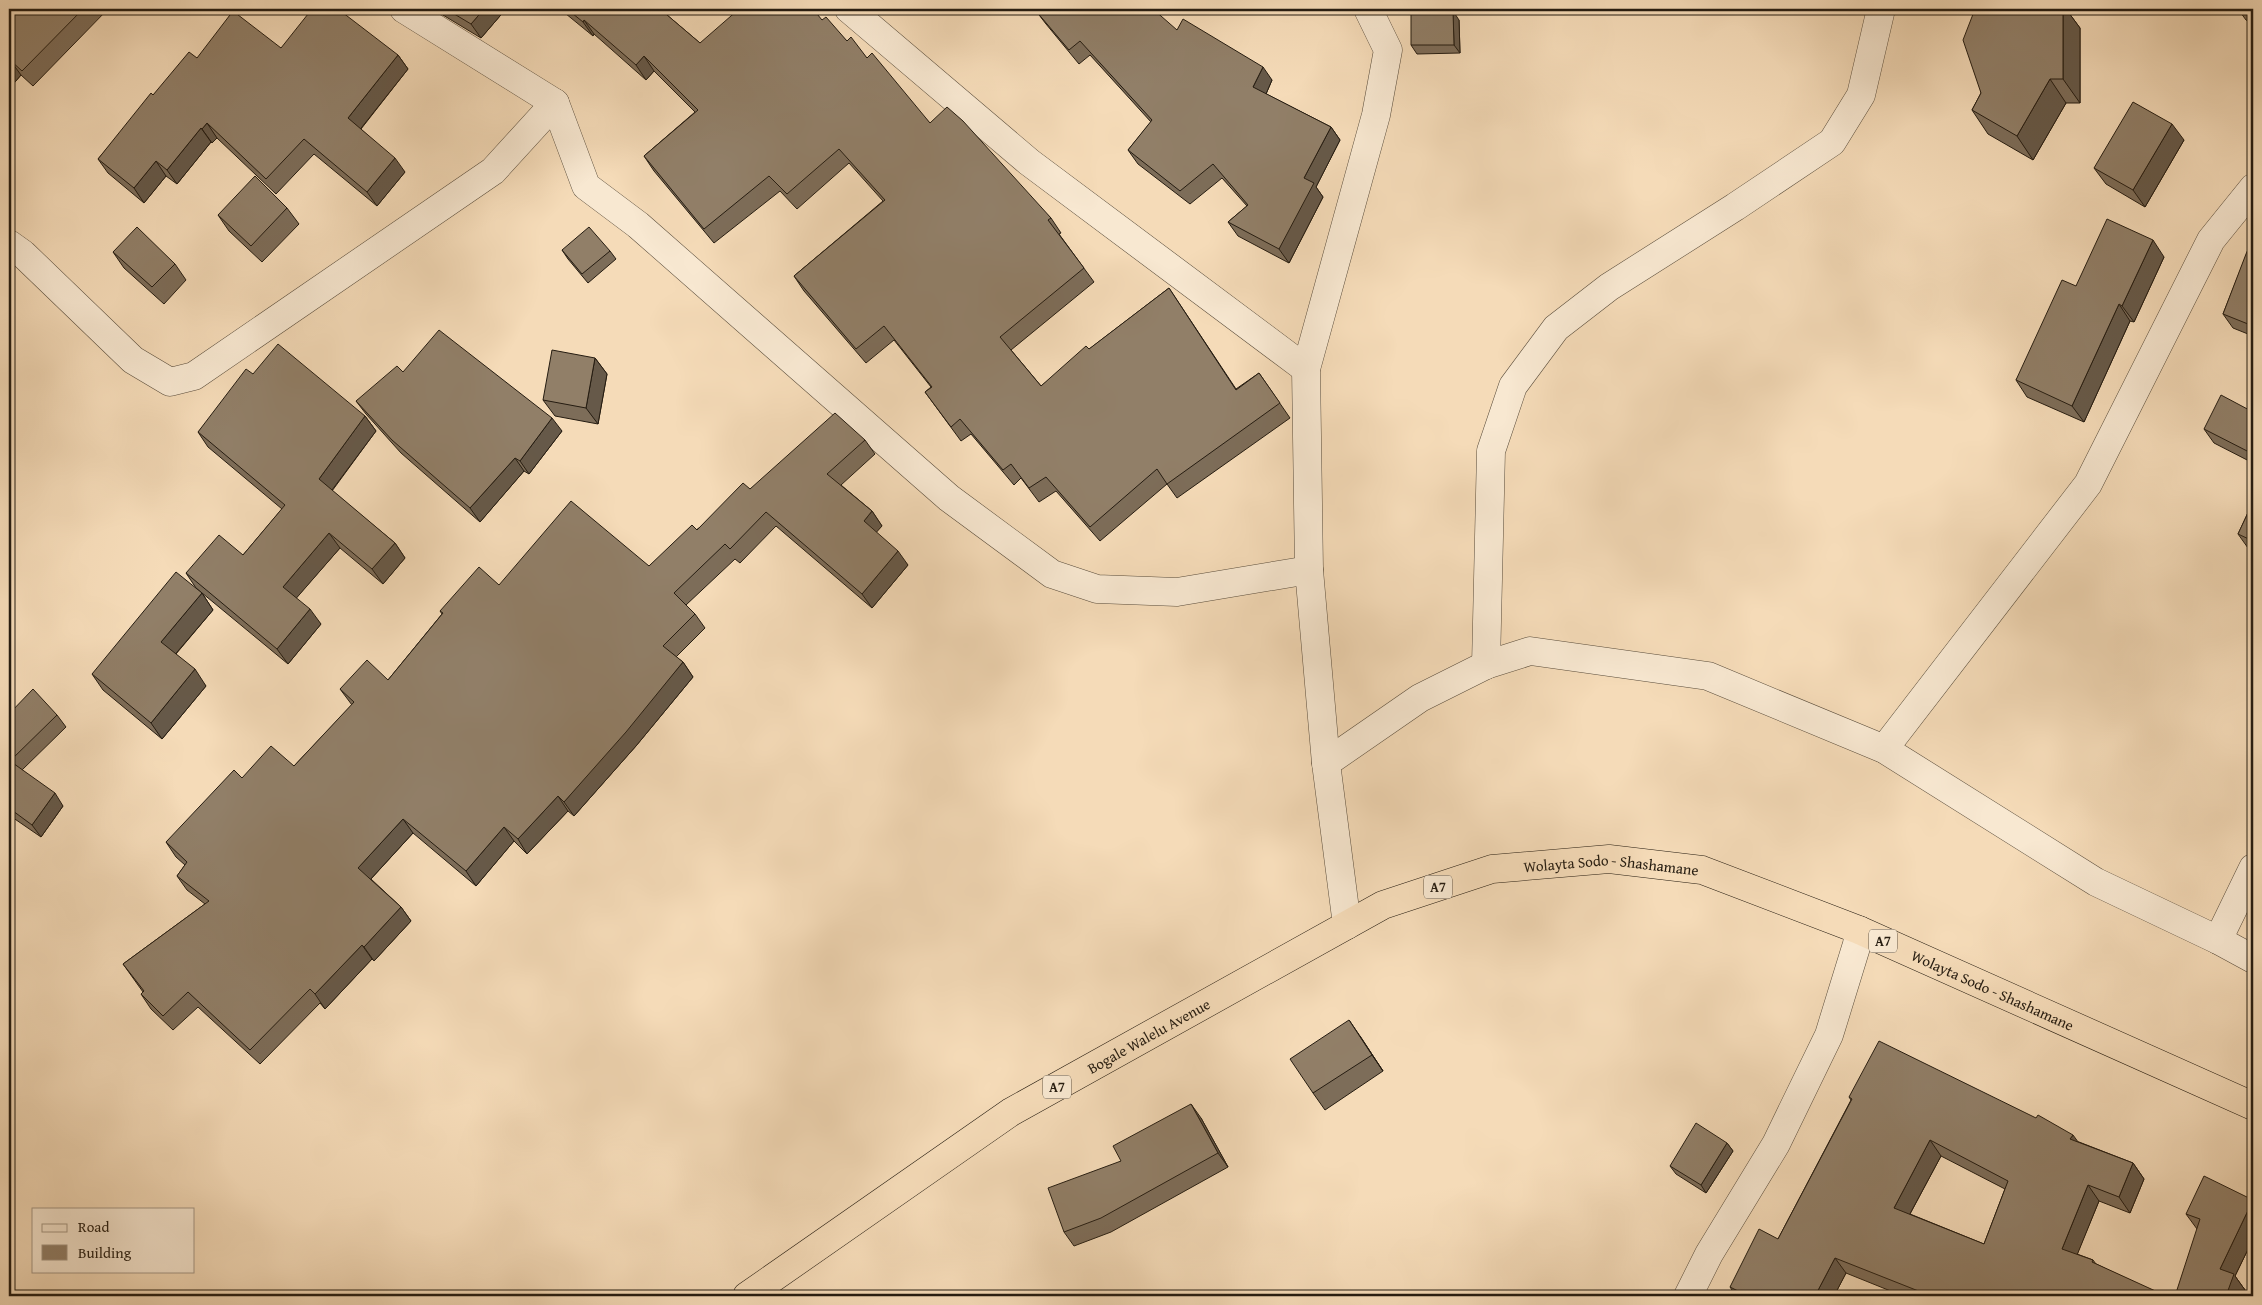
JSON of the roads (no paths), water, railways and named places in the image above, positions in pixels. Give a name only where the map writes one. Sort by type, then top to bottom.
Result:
[{"type":"highway","name":"Wolayta Sodo - Shashamane","points":[[1492,869],[1609,859],[1702,870],[1859,930],[2253,1106]]},
{"type":"highway","name":"Bogale Walelu Avenue","points":[[747,1296],[1012,1112],[1384,905],[1492,869]]},
{"type":"street","points":[[404,9],[556,103],[586,186],[638,225],[949,498],[1052,574],[1097,589],[1177,592],[1309,570]]},
{"type":"street","points":[[849,9],[1028,162],[1306,369]]},
{"type":"street","points":[[1347,925],[1326,763],[1309,570],[1306,369],[1376,115],[1388,50],[1368,9]]},
{"type":"street","points":[[1486,665],[1491,451],[1513,386],[1556,328],[1609,287],[1735,207],[1832,142],[1861,95],[1881,9]]},
{"type":"street","points":[[9,244],[23,254],[133,360],[170,382],[194,376],[493,170],[556,103]]},
{"type":"street","points":[[1884,749],[2088,484],[2211,240],[2253,188]]},
{"type":"street","points":[[1326,763],[1420,698],[1486,665],[1530,651],[1708,676],[1884,749],[2096,882],[2218,940],[2253,959]]},
{"type":"street","points":[[2218,940],[2253,868]]},
{"type":"street","points":[[1688,1296],[1709,1254],[1776,1144],[1828,1035],[1857,944],[1859,930]]}]
